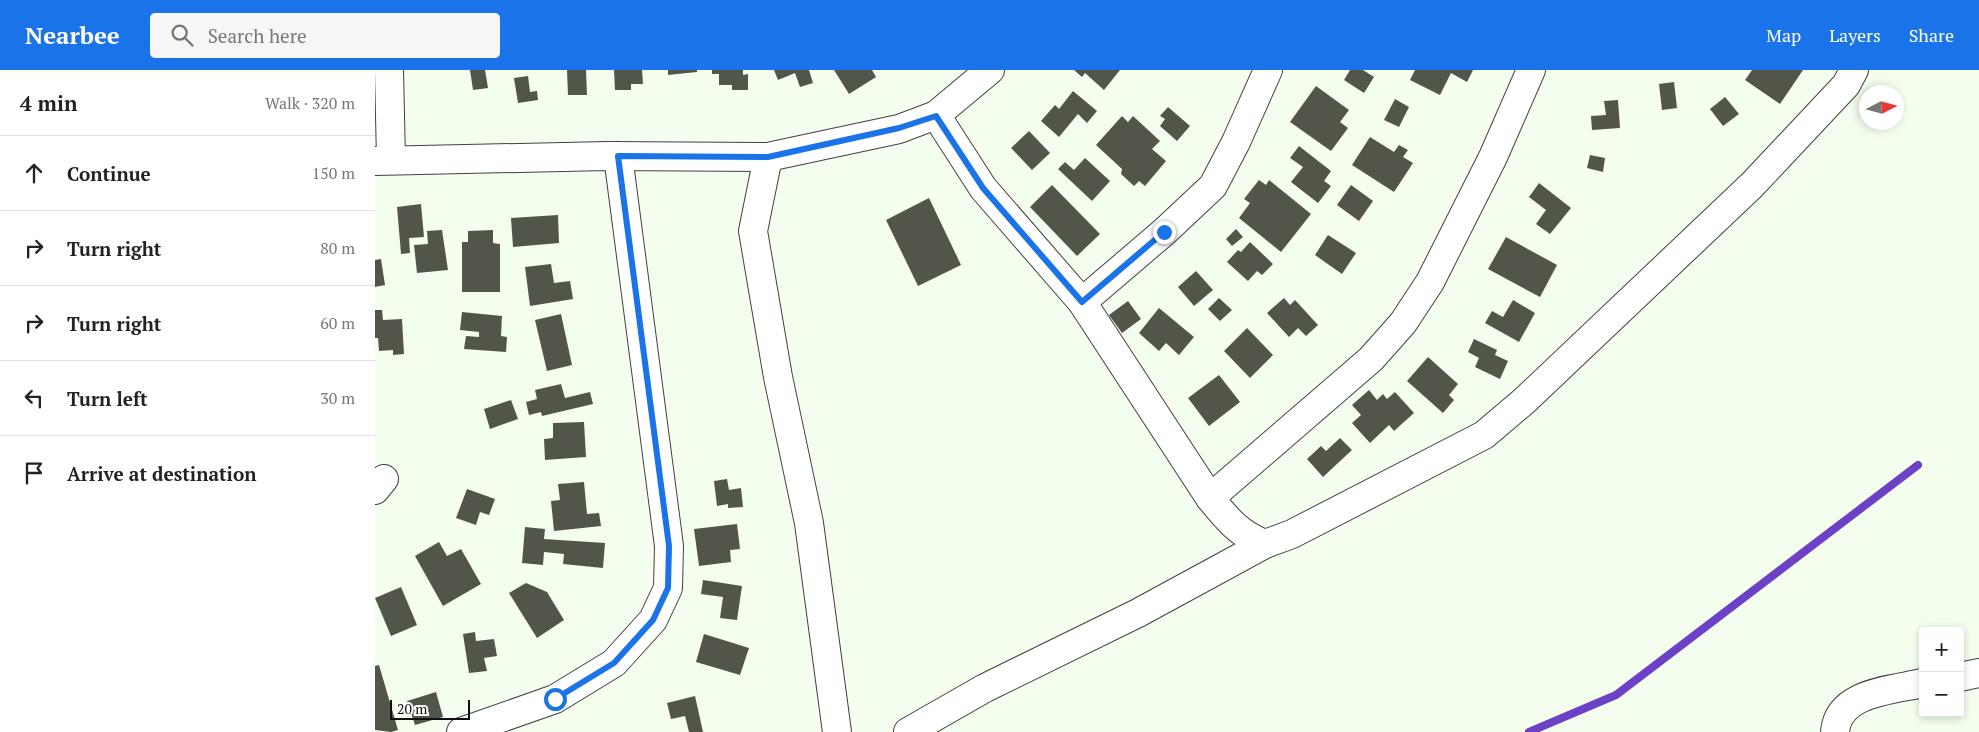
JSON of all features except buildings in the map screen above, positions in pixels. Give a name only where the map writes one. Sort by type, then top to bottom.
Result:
[{"type":"street","points":[[389,70],[383,160],[618,156],[768,157],[899,128],[936,116],[990,70]]},
{"type":"street","points":[[1082,302],[1164,232],[1213,186],[1236,142],[1268,70]]},
{"type":"street","points":[[1210,498],[1371,358],[1403,322],[1430,282],[1493,157],[1531,70]]},
{"type":"street","points":[[908,732],[985,688],[1138,613],[1265,544],[1292,534],[1484,435],[1523,402],[1752,185],[1846,85],[1855,70]]},
{"type":"street","points":[[936,116],[983,188],[1082,302],[1210,498],[1224,516],[1247,537],[1265,544]]},
{"type":"street","points":[[461,732],[555,699],[614,663],[653,620],[668,588],[669,546],[618,156]]},
{"type":"street","points":[[768,157],[753,231],[778,377],[809,523],[837,732]]},
{"type":"street","points":[[1964,675],[1979,673]]},
{"type":"street","points":[[1835,732],[1836,723],[1842,711],[1852,702],[1872,695],[1919,684]]},
{"type":"waterway","points":[[1529,732],[1616,695],[1918,465]]},
{"type":"route","points":[[555,699],[614,663],[653,620],[668,588],[669,546],[618,156],[768,157],[899,128],[936,116],[983,188],[1082,302],[1164,232]]}]
